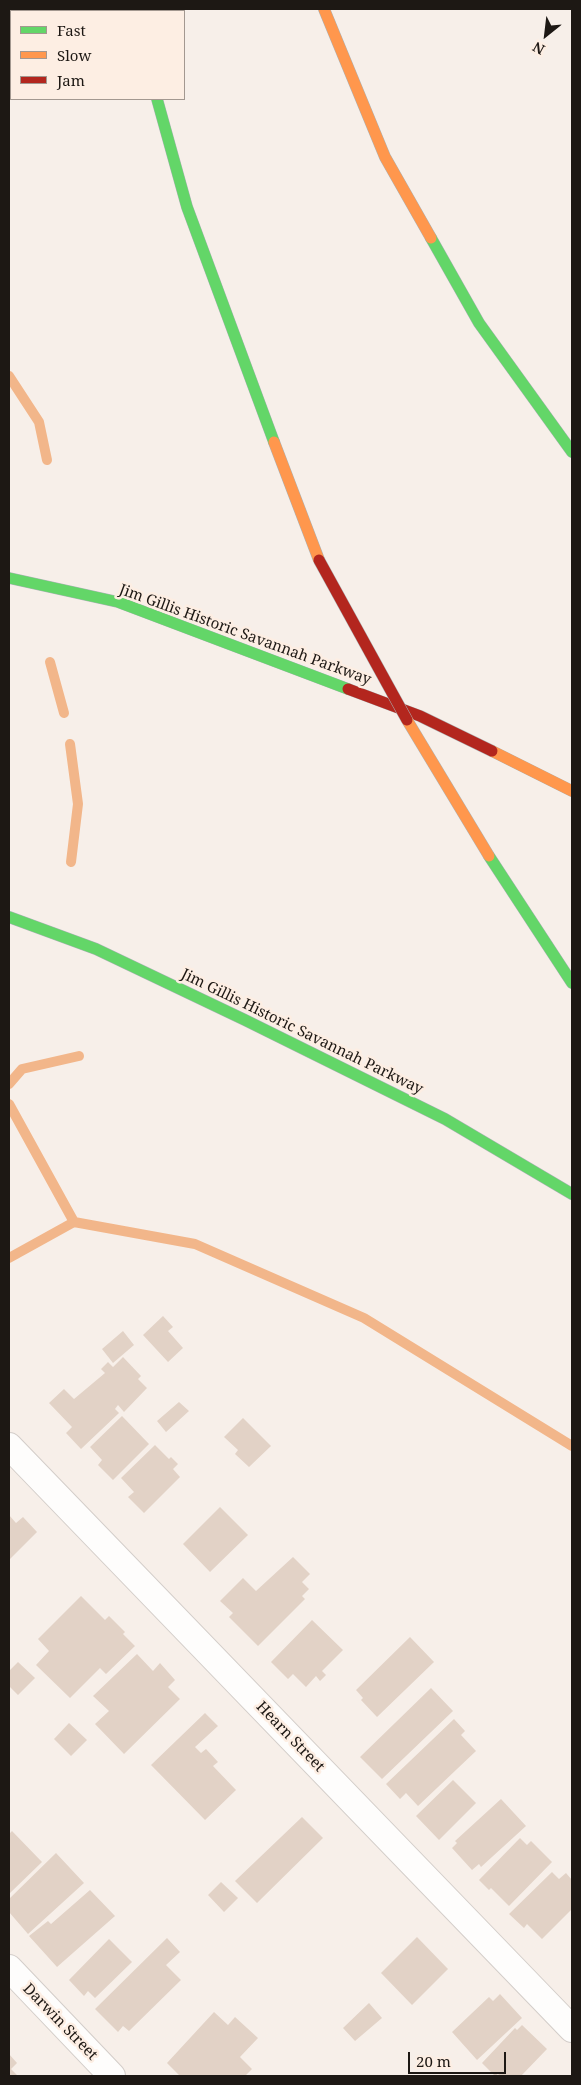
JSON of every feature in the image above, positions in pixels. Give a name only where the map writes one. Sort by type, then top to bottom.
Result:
[{"type":"highway","points":[[324,9],[386,158],[479,322],[572,452]]},
{"type":"highway","points":[[157,100],[187,207],[249,380],[319,560],[396,702],[489,856],[572,983]]},
{"type":"highway","name":"Jim Gillis Historic Savannah Parkway","points":[[9,578],[118,602],[411,712],[572,791]]},
{"type":"highway","name":"Jim Gillis Historic Savannah Parkway","points":[[9,917],[96,948],[254,1024],[445,1119],[572,1194]]},
{"type":"street","name":"Hearn Street","points":[[9,1446],[572,2028]]},
{"type":"street","name":"Darwin Street","points":[[9,1968],[112,2076]]},
{"type":"building","points":[[163,1316],[173,1327],[168,1331],[183,1348],[168,1362],[143,1335]]},
{"type":"building","points":[[123,1331],[134,1345],[113,1363],[102,1349]]},
{"type":"building","points":[[123,1357],[141,1376],[138,1379],[147,1388],[124,1412],[118,1405],[115,1409],[119,1413],[81,1449],[66,1433],[72,1427],[49,1403],[64,1389],[74,1399],[105,1373],[101,1369],[108,1362],[113,1367]]},
{"type":"building","points":[[179,1402],[189,1411],[166,1432],[157,1421]]},
{"type":"building","points":[[122,1416],[149,1444],[113,1480],[98,1465],[102,1460],[90,1447]]},
{"type":"building","points":[[243,1418],[271,1446],[249,1467],[235,1454],[238,1450],[224,1437]]},
{"type":"building","points":[[155,1445],[169,1459],[171,1457],[178,1464],[173,1469],[180,1477],[144,1513],[128,1497],[134,1492],[121,1478]]},
{"type":"building","points":[[220,1507],[248,1535],[210,1572],[183,1544]]},
{"type":"building","points":[[9,1515],[16,1523],[23,1517],[37,1532],[9,1560]]},
{"type":"building","points":[[293,1557],[310,1574],[302,1582],[309,1589],[302,1596],[305,1599],[258,1646],[229,1617],[233,1613],[220,1601],[243,1578],[256,1591]]},
{"type":"building","points":[[81,1596],[105,1620],[109,1616],[125,1632],[123,1634],[135,1646],[106,1674],[100,1668],[70,1698],[36,1665],[49,1651],[38,1639]]},
{"type":"building","points":[[312,1620],[343,1650],[322,1671],[326,1675],[320,1681],[316,1676],[306,1687],[293,1674],[288,1679],[271,1662]]},
{"type":"building","points":[[410,1637],[434,1662],[377,1717],[361,1700],[363,1698],[356,1690]]},
{"type":"building","points":[[137,1654],[153,1671],[160,1663],[175,1680],[168,1687],[180,1699],[124,1754],[95,1724],[109,1711],[93,1696]]},
{"type":"building","points":[[18,1662],[35,1678],[18,1695],[9,1686],[9,1671]]},
{"type":"building","points":[[431,1688],[453,1711],[382,1779],[360,1757]]},
{"type":"building","points":[[205,1713],[218,1726],[195,1747],[201,1753],[206,1749],[218,1762],[213,1766],[236,1790],[205,1820],[151,1765]]},
{"type":"building","points":[[454,1719],[465,1731],[461,1735],[476,1751],[418,1806],[406,1793],[400,1799],[386,1784]]},
{"type":"building","points":[[69,1723],[87,1740],[71,1756],[54,1739]]},
{"type":"building","points":[[453,1780],[476,1803],[439,1840],[416,1816]]},
{"type":"building","points":[[501,1799],[526,1826],[481,1867],[479,1864],[472,1870],[452,1848],[457,1843],[455,1841]]},
{"type":"building","points":[[302,1817],[323,1838],[257,1903],[235,1881]]},
{"type":"building","points":[[12,1831],[42,1862],[9,1894],[9,1834]]},
{"type":"building","points":[[520,1838],[527,1845],[531,1841],[552,1862],[509,1906],[491,1888],[489,1890],[479,1880]]},
{"type":"building","points":[[56,1853],[84,1883],[28,1934],[9,1912],[9,1899]]},
{"type":"building","points":[[552,1872],[559,1879],[566,1873],[572,1880],[572,1909],[542,1939],[527,1924],[524,1928],[509,1914]]},
{"type":"building","points":[[221,1882],[238,1898],[224,1912],[208,1895]]},
{"type":"building","points":[[90,1890],[115,1916],[57,1967],[29,1936],[48,1921],[51,1924]]},
{"type":"building","points":[[417,1937],[448,1969],[412,2005],[381,1973]]},
{"type":"building","points":[[167,1938],[180,1952],[166,1965],[181,1980],[129,2031],[123,2026],[118,2032],[95,2009]]},
{"type":"building","points":[[109,1939],[132,1962],[95,1998],[88,1991],[84,1996],[69,1980]]},
{"type":"building","points":[[500,1994],[522,2018],[477,2060],[452,2032],[489,1997],[493,2001]]},
{"type":"building","points":[[369,2003],[382,2018],[355,2041],[343,2028]]},
{"type":"building","points":[[214,2012],[228,2025],[235,2017],[258,2038],[240,2057],[252,2069],[245,2076],[180,2076],[167,2063]]},
{"type":"building","points":[[522,2025],[547,2049],[521,2076],[500,2076],[498,2074],[495,2076],[482,2063],[515,2028],[517,2030]]},
{"type":"building","points":[[9,2054],[17,2063],[11,2069],[18,2076],[9,2076]]},
{"type":"waterway","points":[[9,376],[39,422],[47,460]]},
{"type":"waterway","points":[[50,662],[64,713]]},
{"type":"waterway","points":[[70,744],[78,804],[71,862]]},
{"type":"waterway","points":[[9,1084],[22,1069],[79,1056]]},
{"type":"waterway","points":[[9,1104],[74,1222]]},
{"type":"waterway","points":[[9,1258],[74,1222],[195,1244],[364,1318],[572,1446]]},
{"type":"traffic: fast","points":[[157,100],[187,207],[274,442]]},
{"type":"traffic: fast","points":[[431,238],[479,323],[572,452]]},
{"type":"traffic: fast","points":[[9,578],[118,602],[348,689]]},
{"type":"traffic: fast","points":[[489,856],[572,983]]},
{"type":"traffic: fast","points":[[9,917],[96,949],[245,1020],[445,1119],[572,1194]]},
{"type":"traffic: slow","points":[[324,9],[385,157],[431,238]]},
{"type":"traffic: slow","points":[[274,442],[319,560]]},
{"type":"traffic: slow","points":[[407,720],[489,856]]},
{"type":"traffic: slow","points":[[492,751],[572,791]]},
{"type":"traffic: jam","points":[[319,560],[407,720]]},
{"type":"traffic: jam","points":[[348,689],[420,716],[492,751]]}]
